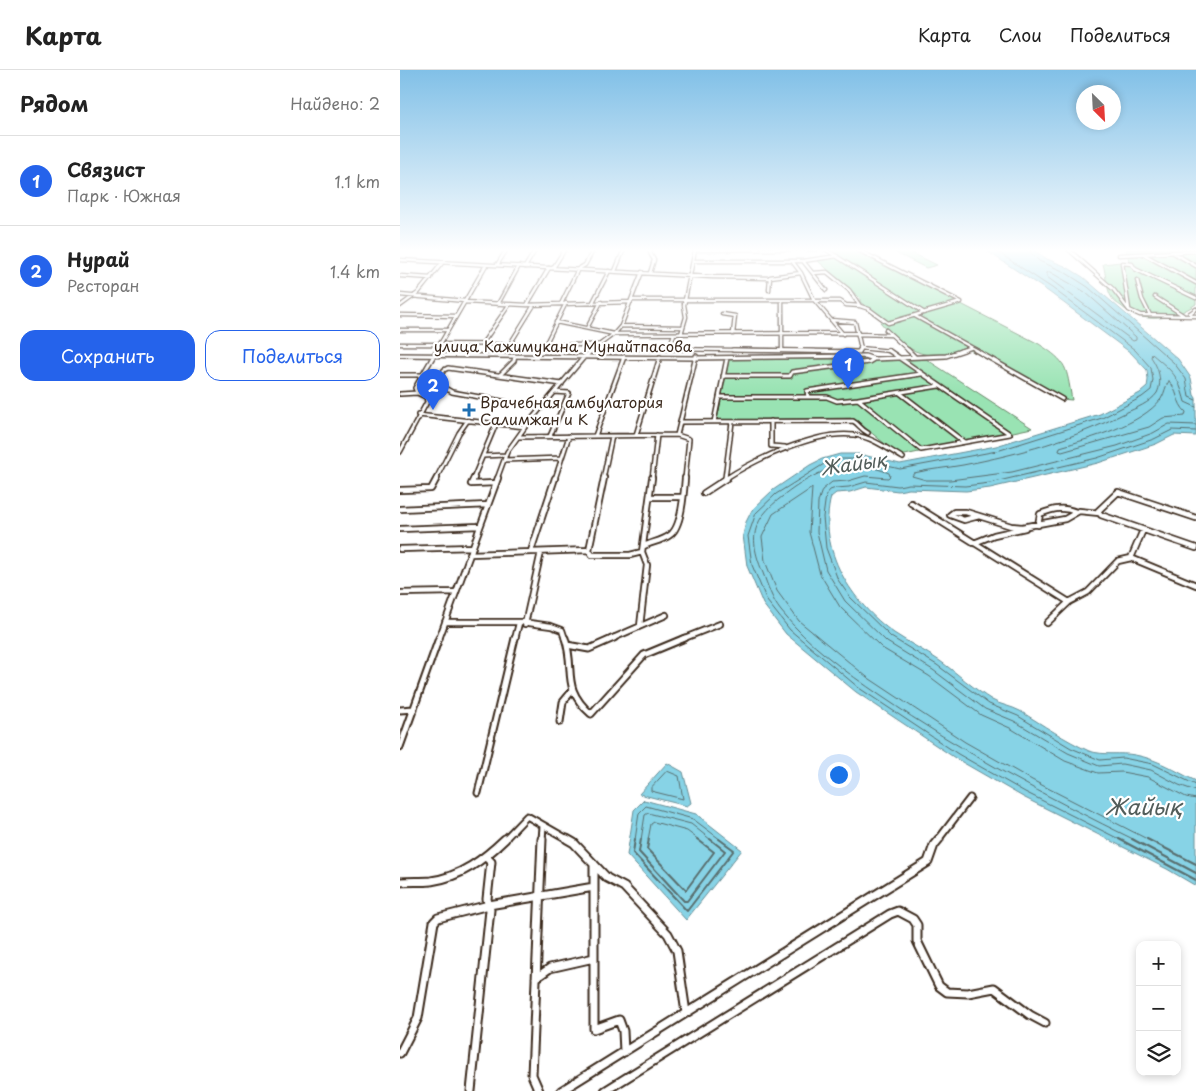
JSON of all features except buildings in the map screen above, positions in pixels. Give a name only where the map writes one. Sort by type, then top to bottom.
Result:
[{"type":"street","points":[[400,306],[412,297]]},
{"type":"street","points":[[418,297],[509,305],[685,300],[840,301],[846,305],[869,309],[888,323],[961,302],[950,297]]},
{"type":"street","points":[[406,394],[415,388],[467,297]]},
{"type":"street","points":[[498,304],[502,297]]},
{"type":"street","points":[[527,305],[532,297]]},
{"type":"street","points":[[561,304],[565,297]]},
{"type":"street","points":[[594,302],[596,297]]},
{"type":"street","points":[[400,747],[505,458],[525,427],[584,357],[614,334],[621,326],[633,297]]},
{"type":"street","points":[[681,334],[686,318],[684,314],[686,297]]},
{"type":"street","points":[[813,297],[843,334]]},
{"type":"street","points":[[854,297],[860,306]]},
{"type":"street","points":[[899,297],[923,312]]},
{"type":"street","points":[[1119,297],[1129,310],[1140,315],[1195,316]]},
{"type":"street","points":[[1127,297],[1129,310]]},
{"type":"street","points":[[1141,297],[1145,309],[1150,315]]},
{"type":"street","points":[[1155,297],[1186,316]]},
{"type":"street","points":[[782,301],[782,350]]},
{"type":"street","points":[[587,328],[601,302]]},
{"type":"street","points":[[545,344],[566,304]]},
{"type":"street","points":[[482,344],[509,305]]},
{"type":"street","points":[[510,344],[534,305]]},
{"type":"street","points":[[1195,316],[1190,313],[1196,309]]},
{"type":"street","points":[[722,314],[735,316],[733,334]]},
{"type":"street","points":[[400,315],[456,316]]},
{"type":"street","points":[[915,316],[1062,399]]},
{"type":"street","points":[[831,320],[856,322],[860,349]]},
{"type":"street","points":[[556,322],[614,334],[890,335]]},
{"type":"street","points":[[621,326],[682,327]]},
{"type":"street","points":[[400,330],[448,330]]},
{"type":"street","points":[[886,330],[915,357]]},
{"type":"street","points":[[669,349],[674,334]]},
{"type":"street","name":"улица Кажимукана Мунайтпасова","points":[[400,344],[600,345]]},
{"type":"street","points":[[595,348],[855,352],[860,349],[885,349],[1010,434],[921,450],[858,398]]},
{"type":"street","points":[[723,376],[790,376],[790,372],[869,362],[874,359],[946,356],[970,348]]},
{"type":"street","points":[[677,435],[697,349]]},
{"type":"street","name":"улица Кажимукана Мунайтпасова","points":[[400,356],[696,356],[727,358],[865,356],[874,359]]},
{"type":"street","points":[[500,375],[514,361],[515,356]]},
{"type":"street","points":[[595,436],[624,357]]},
{"type":"street","points":[[636,434],[660,357]]},
{"type":"street","points":[[714,422],[727,358]]},
{"type":"street","points":[[400,452],[418,415],[445,368],[562,384]]},
{"type":"street","points":[[400,374],[422,375]]},
{"type":"street","points":[[808,397],[807,392],[921,374]]},
{"type":"street","points":[[719,397],[827,397],[838,401],[939,386]]},
{"type":"street","points":[[415,388],[416,393]]},
{"type":"street","points":[[434,388],[445,388],[452,392],[541,408]]},
{"type":"street","points":[[550,436],[569,393],[555,392]]},
{"type":"street","points":[[400,394],[416,393],[427,399]]},
{"type":"street","points":[[900,393],[964,442]]},
{"type":"street","points":[[418,415],[525,427]]},
{"type":"street","points":[[400,490],[431,489],[459,433],[468,420]]},
{"type":"street","points":[[771,421],[771,446],[785,447],[787,449]]},
{"type":"street","points":[[680,422],[853,421],[857,423],[860,430],[868,433]]},
{"type":"street","points":[[725,478],[732,422]]},
{"type":"street","points":[[496,424],[471,484],[496,483]]},
{"type":"street","points":[[518,437],[636,434],[677,435],[689,439],[676,530],[670,535],[644,546]]},
{"type":"street","points":[[704,493],[725,478],[763,458],[825,437],[854,434],[878,443],[903,458]]},
{"type":"street","points":[[640,626],[647,565],[642,552],[657,435]]},
{"type":"street","points":[[531,551],[569,436]]},
{"type":"street","points":[[612,436],[589,550],[592,555],[630,555],[642,552]]},
{"type":"street","points":[[483,456],[562,458]]},
{"type":"street","points":[[1100,514],[1098,511],[1118,492],[1196,518]]},
{"type":"street","points":[[650,497],[682,496]]},
{"type":"street","points":[[911,503],[1069,602]]},
{"type":"street","points":[[400,508],[488,505]]},
{"type":"street","points":[[1038,525],[1040,514],[1049,510],[1063,507],[1076,512]]},
{"type":"street","points":[[978,516],[963,520],[952,518],[950,515],[957,511],[978,516],[1011,526],[1028,527]]},
{"type":"street","points":[[974,543],[994,535],[1065,518],[1076,512],[1083,511],[1100,514],[1196,548]]},
{"type":"street","points":[[400,529],[480,526]]},
{"type":"street","points":[[1131,558],[1143,530]]},
{"type":"street","points":[[400,549],[473,547]]},
{"type":"street","points":[[470,554],[589,550]]},
{"type":"street","points":[[478,794],[540,552]]},
{"type":"street","points":[[1047,623],[1069,602],[1084,595],[1118,561],[1131,558],[1196,585]]},
{"type":"street","points":[[400,593],[456,592]]},
{"type":"street","points":[[567,645],[589,649],[666,615]]},
{"type":"street","points":[[445,622],[553,626],[562,630],[567,645],[572,691],[579,703],[591,714],[644,655],[720,624]]},
{"type":"street","points":[[560,722],[563,702],[572,691]]},
{"type":"street","points":[[400,710],[414,709]]},
{"type":"street","points":[[561,1091],[928,862],[934,845],[970,798]]},
{"type":"street","points":[[400,882],[433,881],[476,864],[497,848],[527,816],[574,843],[607,878],[624,887],[668,934],[678,951],[686,1013]]},
{"type":"street","points":[[539,1091],[532,1075],[544,826]]},
{"type":"street","points":[[469,1090],[490,910],[487,899],[491,862],[486,856]]},
{"type":"street","points":[[594,864],[594,1029],[619,1020],[622,1023],[621,1040],[624,1052]]},
{"type":"street","points":[[400,1054],[418,1018],[434,922],[443,916],[489,905],[594,888]]},
{"type":"street","points":[[605,1091],[890,914],[898,911],[907,914],[917,925],[917,941],[939,986],[947,992],[962,993],[994,988],[1030,1015],[1045,1023]]},
{"type":"street","points":[[536,978],[550,968],[594,958]]},
{"type":"green space","points":[[858,297],[947,297],[1039,344],[1056,356],[1067,372],[1072,400],[1060,399],[970,350],[955,354],[931,355],[910,349],[890,333],[880,322],[886,321],[860,302]]},
{"type":"green space","points":[[1112,297],[1196,297],[1196,304],[1168,317],[1148,318],[1129,312]]},
{"type":"green space","points":[[729,359],[926,359],[1032,428],[900,456],[853,418],[717,420]]},
{"type":"water","name":"Жайық","points":[[1055,297],[1106,297],[1178,359],[1191,378],[1196,398],[1196,436],[1174,435],[1156,444],[1098,463],[990,488],[966,491],[909,489],[898,491],[866,487],[850,492],[836,493],[831,497],[828,517],[829,536],[842,574],[864,607],[894,633],[940,661],[992,700],[1020,711],[1089,751],[1143,757],[1159,762],[1196,781],[1196,886],[1167,869],[1023,797],[955,758],[856,692],[786,634],[763,604],[747,566],[743,535],[746,522],[752,510],[773,490],[822,459],[840,454],[859,454],[900,464],[996,446],[1100,414],[1140,393],[1147,387],[1147,370],[1131,353]]},
{"type":"water","points":[[667,763],[683,772],[691,803],[687,806],[639,794]]},
{"type":"water","points":[[644,800],[696,814],[742,850],[686,920],[627,855],[634,810]]},
{"type":"place","name":"Связист","points":[[848,389]]},
{"type":"place","name":"Нурай","points":[[433,410]]},
{"type":"place","name":"Врачебная амбулатория Салимжан и К","points":[[469,410]]}]
